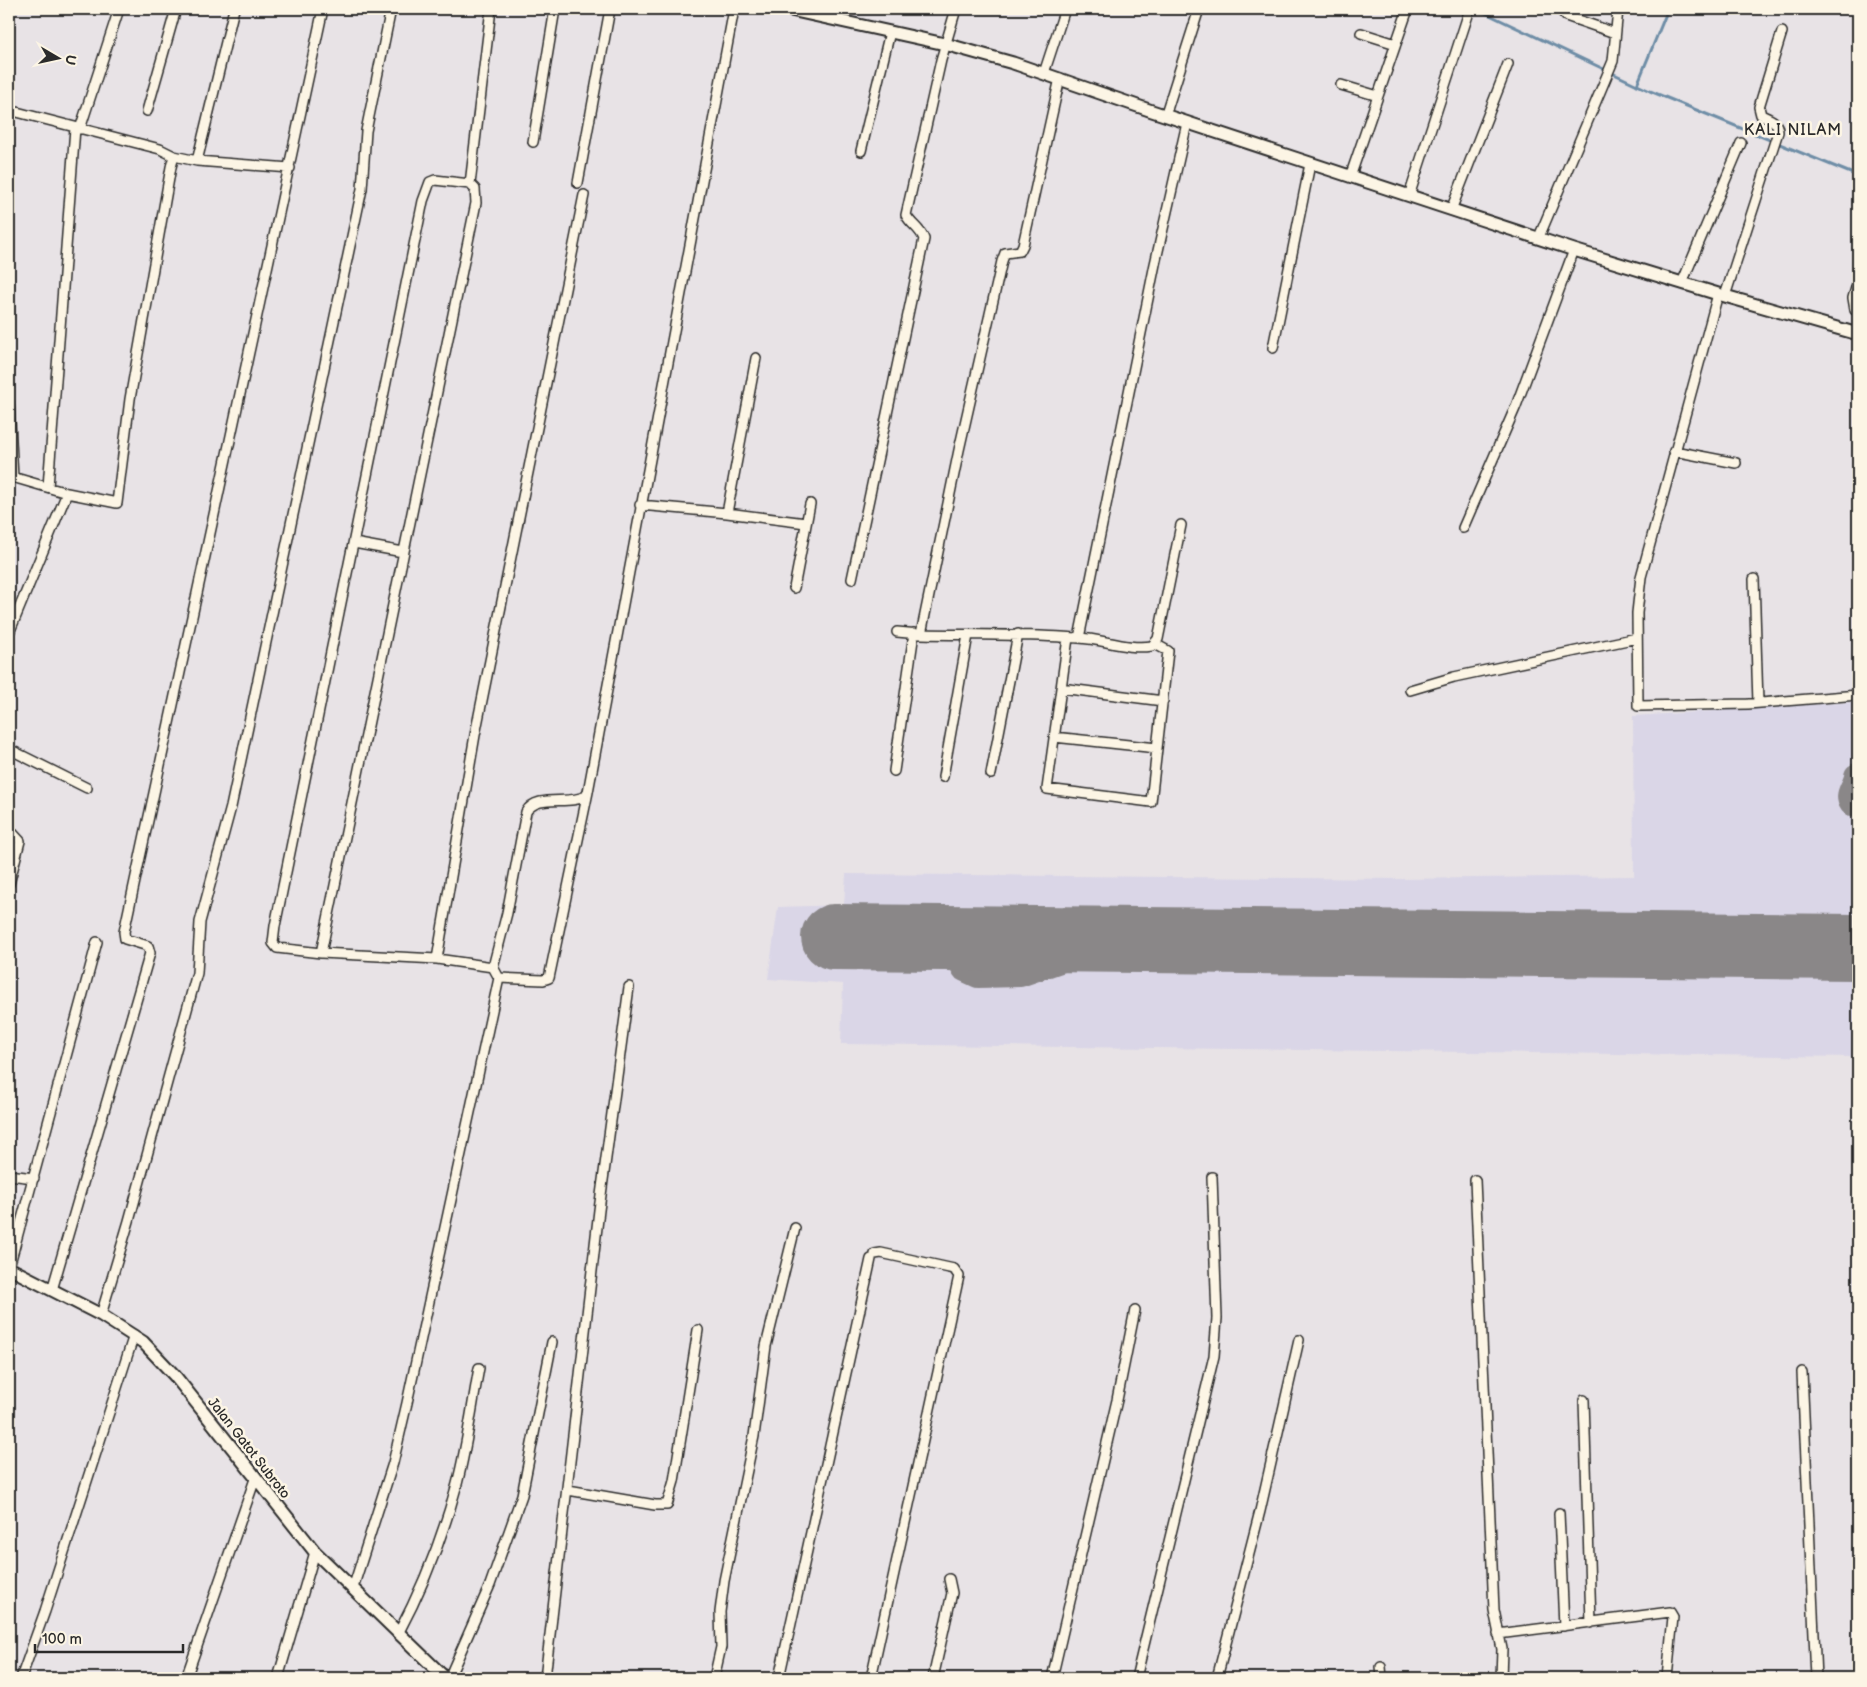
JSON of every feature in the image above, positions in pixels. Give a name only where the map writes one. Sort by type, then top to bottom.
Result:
[{"type":"street","points":[[48,487],[78,128],[119,9]]},
{"type":"street","points":[[147,111],[176,9]]},
{"type":"street","points":[[197,160],[234,9]]},
{"type":"street","points":[[52,1290],[150,953],[148,946],[125,939],[124,932],[323,9]]},
{"type":"street","points":[[101,1315],[132,1212],[197,972],[200,922],[231,807],[362,189],[366,131],[391,9]]},
{"type":"street","points":[[470,184],[491,9]]},
{"type":"street","points":[[533,142],[555,9]]},
{"type":"street","points":[[578,183],[610,9]]},
{"type":"street","points":[[499,978],[543,980],[549,978],[588,792],[734,9]]},
{"type":"street","points":[[786,9],[946,44],[1044,73],[1165,116],[1574,250],[1858,334]]},
{"type":"street","points":[[852,579],[924,239],[922,231],[909,221],[906,215],[956,9]]},
{"type":"street","points":[[1044,73],[1065,9]]},
{"type":"street","points":[[1165,116],[1198,9]]},
{"type":"street","points":[[1350,177],[1408,9]]},
{"type":"street","points":[[1409,196],[1470,9]]},
{"type":"street","points":[[1560,9],[1566,16],[1615,33]]},
{"type":"street","points":[[1539,237],[1612,61],[1618,9]]},
{"type":"street","points":[[861,151],[890,32]]},
{"type":"street","points":[[1782,32],[1759,108],[1761,114],[1774,120],[1778,126],[1778,132],[1721,295],[1674,451],[1641,577],[1636,613],[1638,706],[1758,703],[1858,695]]},
{"type":"street","points":[[1361,33],[1396,44]]},
{"type":"street","points":[[1451,210],[1508,64]]},
{"type":"street","points":[[894,771],[918,634],[1002,261],[1005,253],[1020,251],[1023,245],[1060,78]]},
{"type":"street","points":[[1341,84],[1378,96]]},
{"type":"street","points":[[9,110],[160,149],[174,156],[197,160],[290,168]]},
{"type":"street","points":[[1079,638],[1153,274],[1188,123]]},
{"type":"street","points":[[1682,283],[1741,143]]},
{"type":"street","points":[[9,403],[11,477],[67,493],[117,502],[130,400],[174,156]]},
{"type":"street","points":[[1273,348],[1310,164]]},
{"type":"street","points":[[321,953],[476,203],[476,189],[470,184],[434,180],[430,182],[426,189],[273,936],[274,945],[277,948],[321,953],[437,959],[493,967]]},
{"type":"street","points":[[437,959],[475,735],[584,195]]},
{"type":"street","points":[[1463,528],[1516,406],[1574,250]]},
{"type":"street","points":[[1858,281],[1853,303],[1855,310],[1858,311]]},
{"type":"street","points":[[727,513],[756,358]]},
{"type":"street","points":[[1674,451],[1736,463]]},
{"type":"street","points":[[9,633],[67,493]]},
{"type":"street","points":[[794,588],[810,504]]},
{"type":"street","points":[[640,505],[806,523]]},
{"type":"street","points":[[1155,644],[1181,525]]},
{"type":"street","points":[[354,543],[403,552]]},
{"type":"street","points":[[1754,579],[1758,703]]},
{"type":"street","points":[[897,632],[968,635],[1018,634],[1079,638],[1141,647],[1155,644],[1168,651],[1151,802],[1047,789],[1068,638]]},
{"type":"street","points":[[991,774],[1018,634]]},
{"type":"street","points":[[943,777],[968,635]]},
{"type":"street","points":[[1410,690],[1454,677],[1637,638]]},
{"type":"street","points":[[1061,688],[1163,701]]},
{"type":"street","points":[[1054,737],[1157,748]]},
{"type":"street","points":[[9,749],[87,788]]},
{"type":"street","points":[[353,1588],[393,1463],[499,978],[493,967],[507,913],[526,812],[534,804],[577,800],[586,796],[588,792]]},
{"type":"street","points":[[9,829],[20,841],[9,884]]},
{"type":"street","points":[[9,1267],[97,942]]},
{"type":"street","points":[[545,1678],[599,1210],[628,987]]},
{"type":"street","points":[[9,1175],[34,1178]]},
{"type":"street","points":[[1136,1678],[1214,1356],[1217,1318],[1212,1177]]},
{"type":"street","points":[[1475,1180],[1494,1600],[1498,1634],[1502,1649],[1501,1678]]},
{"type":"street","points":[[714,1678],[721,1648],[720,1612],[724,1581],[753,1444],[766,1346],[795,1228]]},
{"type":"street","points":[[779,1678],[873,1256],[881,1253],[954,1268],[959,1276],[871,1678]]},
{"type":"street","name":"Jalan Gatot Subroto","points":[[9,1267],[101,1315],[134,1335],[152,1350],[315,1552],[444,1678]]},
{"type":"street","points":[[1052,1678],[1114,1410],[1135,1310]]},
{"type":"street","points":[[568,1490],[655,1505],[667,1505],[672,1488],[698,1330]]},
{"type":"street","points":[[21,1678],[45,1611],[134,1335]]},
{"type":"street","points":[[1217,1678],[1260,1511],[1299,1340]]},
{"type":"street","points":[[449,1678],[490,1585],[522,1495],[552,1342]]},
{"type":"street","points":[[398,1634],[425,1575],[448,1514],[463,1456],[479,1368]]},
{"type":"street","points":[[1802,1372],[1816,1678]]},
{"type":"street","points":[[1584,1400],[1591,1623]]},
{"type":"street","points":[[186,1678],[255,1479]]},
{"type":"street","points":[[1559,1513],[1564,1626]]},
{"type":"street","points":[[278,1678],[315,1552]]},
{"type":"street","points":[[934,1678],[952,1593],[949,1579]]},
{"type":"street","points":[[1498,1634],[1670,1612],[1673,1617],[1668,1678]]},
{"type":"street","points":[[1381,1667],[1382,1678]]},
{"type":"shaded area","points":[[1858,702],[1858,1057],[841,1044],[843,984],[768,979],[778,907],[844,905],[846,874],[1400,879],[1634,876],[1633,716]]},
{"type":"waterway","points":[[1477,9],[1650,91],[1858,176]]},
{"type":"waterway","points":[[1637,85],[1668,9]]},
{"type":"taxiway","points":[[1857,776],[1850,800],[1852,803],[1858,804]]},
{"type":"taxiway","points":[[960,938],[961,962],[965,969],[978,975],[1020,974],[1083,952],[1132,940]]},
{"type":"runway","points":[[834,937],[1858,947]]},
{"type":"district","name":"KALI NILAM","points":[[1793,130]]}]
